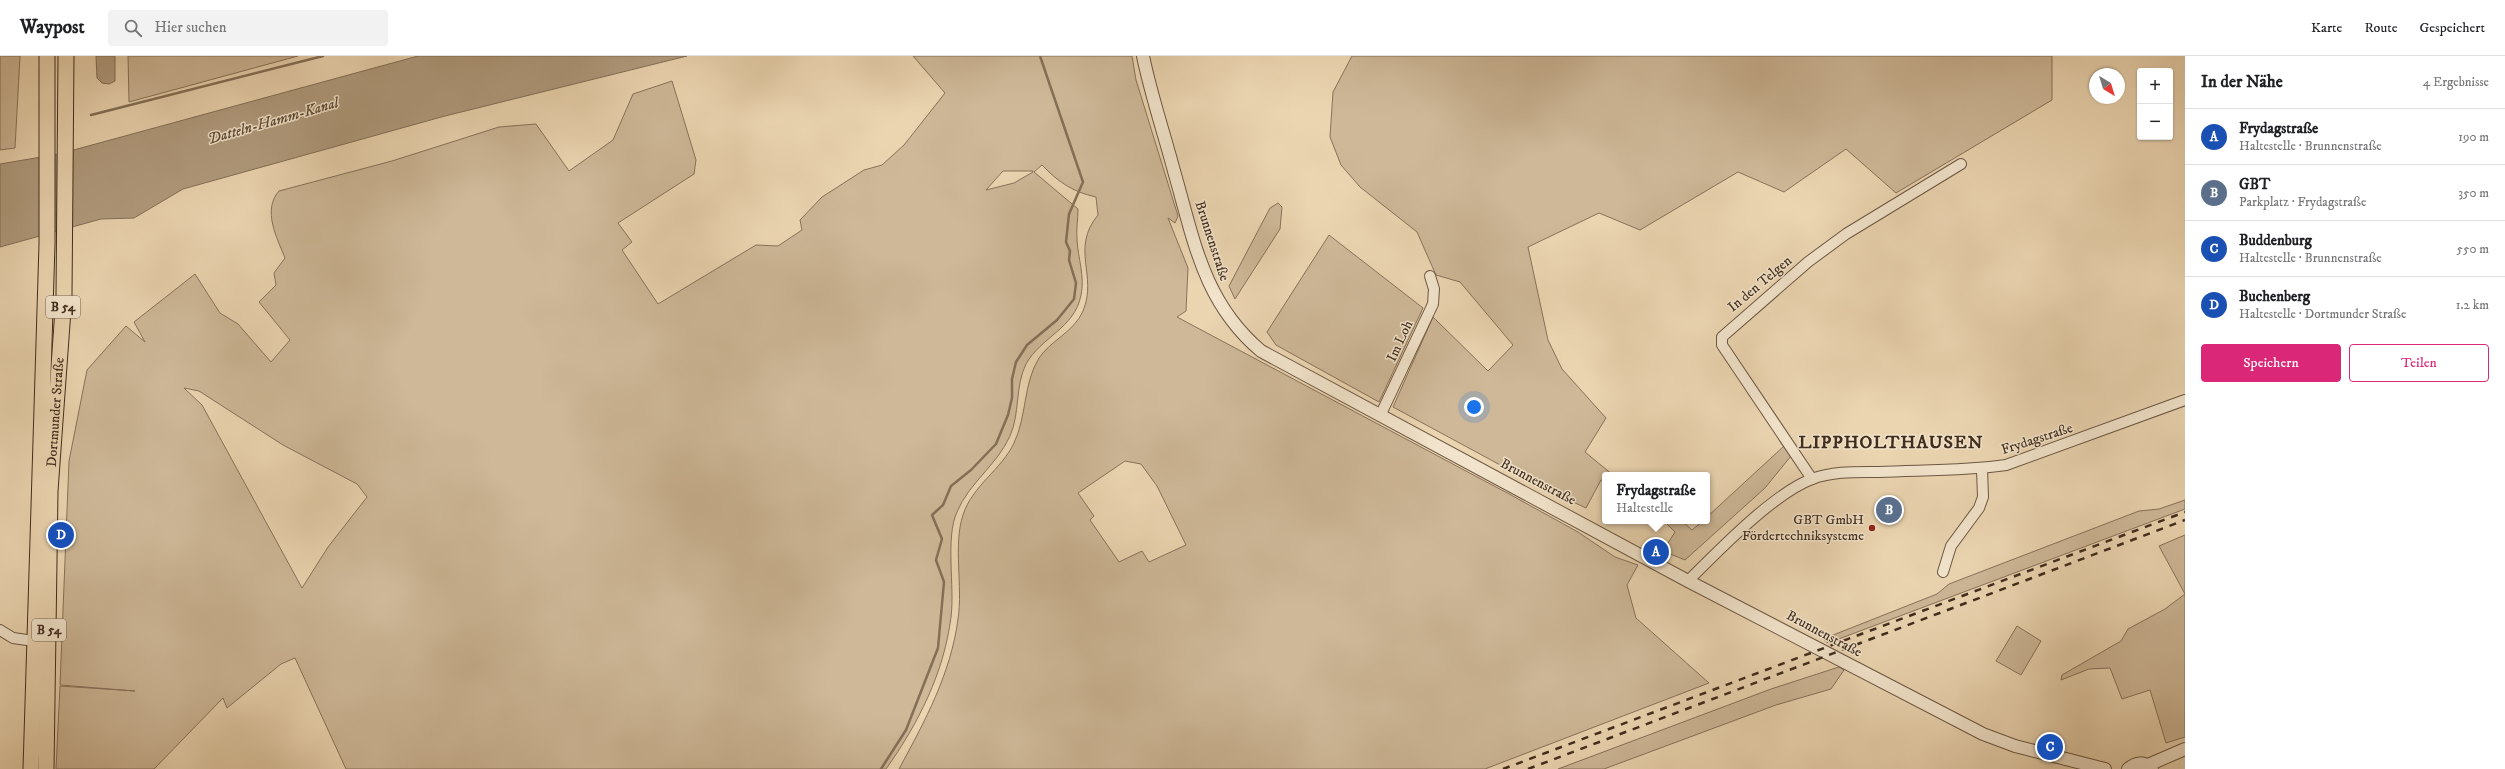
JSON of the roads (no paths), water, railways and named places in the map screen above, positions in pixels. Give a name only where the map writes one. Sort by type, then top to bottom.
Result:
[{"type":"main road","name":"Dortmunder Straße","points":[[46,769],[41,642],[47,244],[47,56]]},
{"type":"main road","name":"Dortmunder Straße","points":[[31,769],[41,642],[50,491],[60,375],[66,137],[66,56]]},
{"type":"street","name":"Brunnenstraße","points":[[1143,56],[1195,247],[1208,282],[1221,306],[1242,333],[1269,356],[1688,581],[1984,734],[2019,747],[2100,768]]},
{"type":"street","name":"In den Telgen","points":[[1812,479],[1722,345],[1722,337],[1808,262],[1846,234],[1962,164]]},
{"type":"street","name":"Im Loh","points":[[1380,416],[1433,304],[1434,289],[1430,276]]},
{"type":"street","name":"Frydagstraße","points":[[1688,581],[1712,557],[1782,496],[1812,479],[1846,473],[1982,469],[2028,459],[2185,400]]},
{"type":"street","points":[[1943,572],[1951,546],[1979,508],[1983,497],[1982,469]]},
{"type":"street","points":[[0,630],[13,638],[41,642]]},
{"type":"street","points":[[2128,769],[2138,763],[2150,767],[2185,749]]},
{"type":"street","points":[[2162,769],[2185,749]]},
{"type":"water","points":[[96,56],[115,56],[115,81],[109,84],[102,83],[97,78]]},
{"type":"water","name":"Datteln-Hamm-Kanal","points":[[418,56],[687,56],[445,116],[183,189],[134,218],[101,219],[0,247],[0,164],[59,154]]},
{"type":"waterway","points":[[91,115],[323,56]]},
{"type":"waterway","points":[[881,769],[906,730],[938,648],[944,582],[936,560],[942,539],[932,515],[943,505],[951,486],[971,470],[996,444],[1008,415],[1012,398],[1012,379],[1016,362],[1027,345],[1057,320],[1074,299],[1076,283],[1069,260],[1070,251],[1066,242],[1069,214],[1083,182],[1040,56]]},
{"type":"railway","points":[[1503,769],[2185,512]]},
{"type":"railway","points":[[1528,769],[2185,520]]},
{"type":"place","name":"GBT","points":[[1889,510]]},
{"type":"place","name":"GBT GmbH Fördertechniksysteme","points":[[1872,528]]},
{"type":"place","name":"Buchenberg","points":[[61,535]]},
{"type":"place","name":"Frydagstraße","points":[[1656,552]]},
{"type":"place","name":"Buddenburg","points":[[2050,747]]},
{"type":"district","name":"LIPPHOLTHAUSEN","points":[[1891,443]]}]
